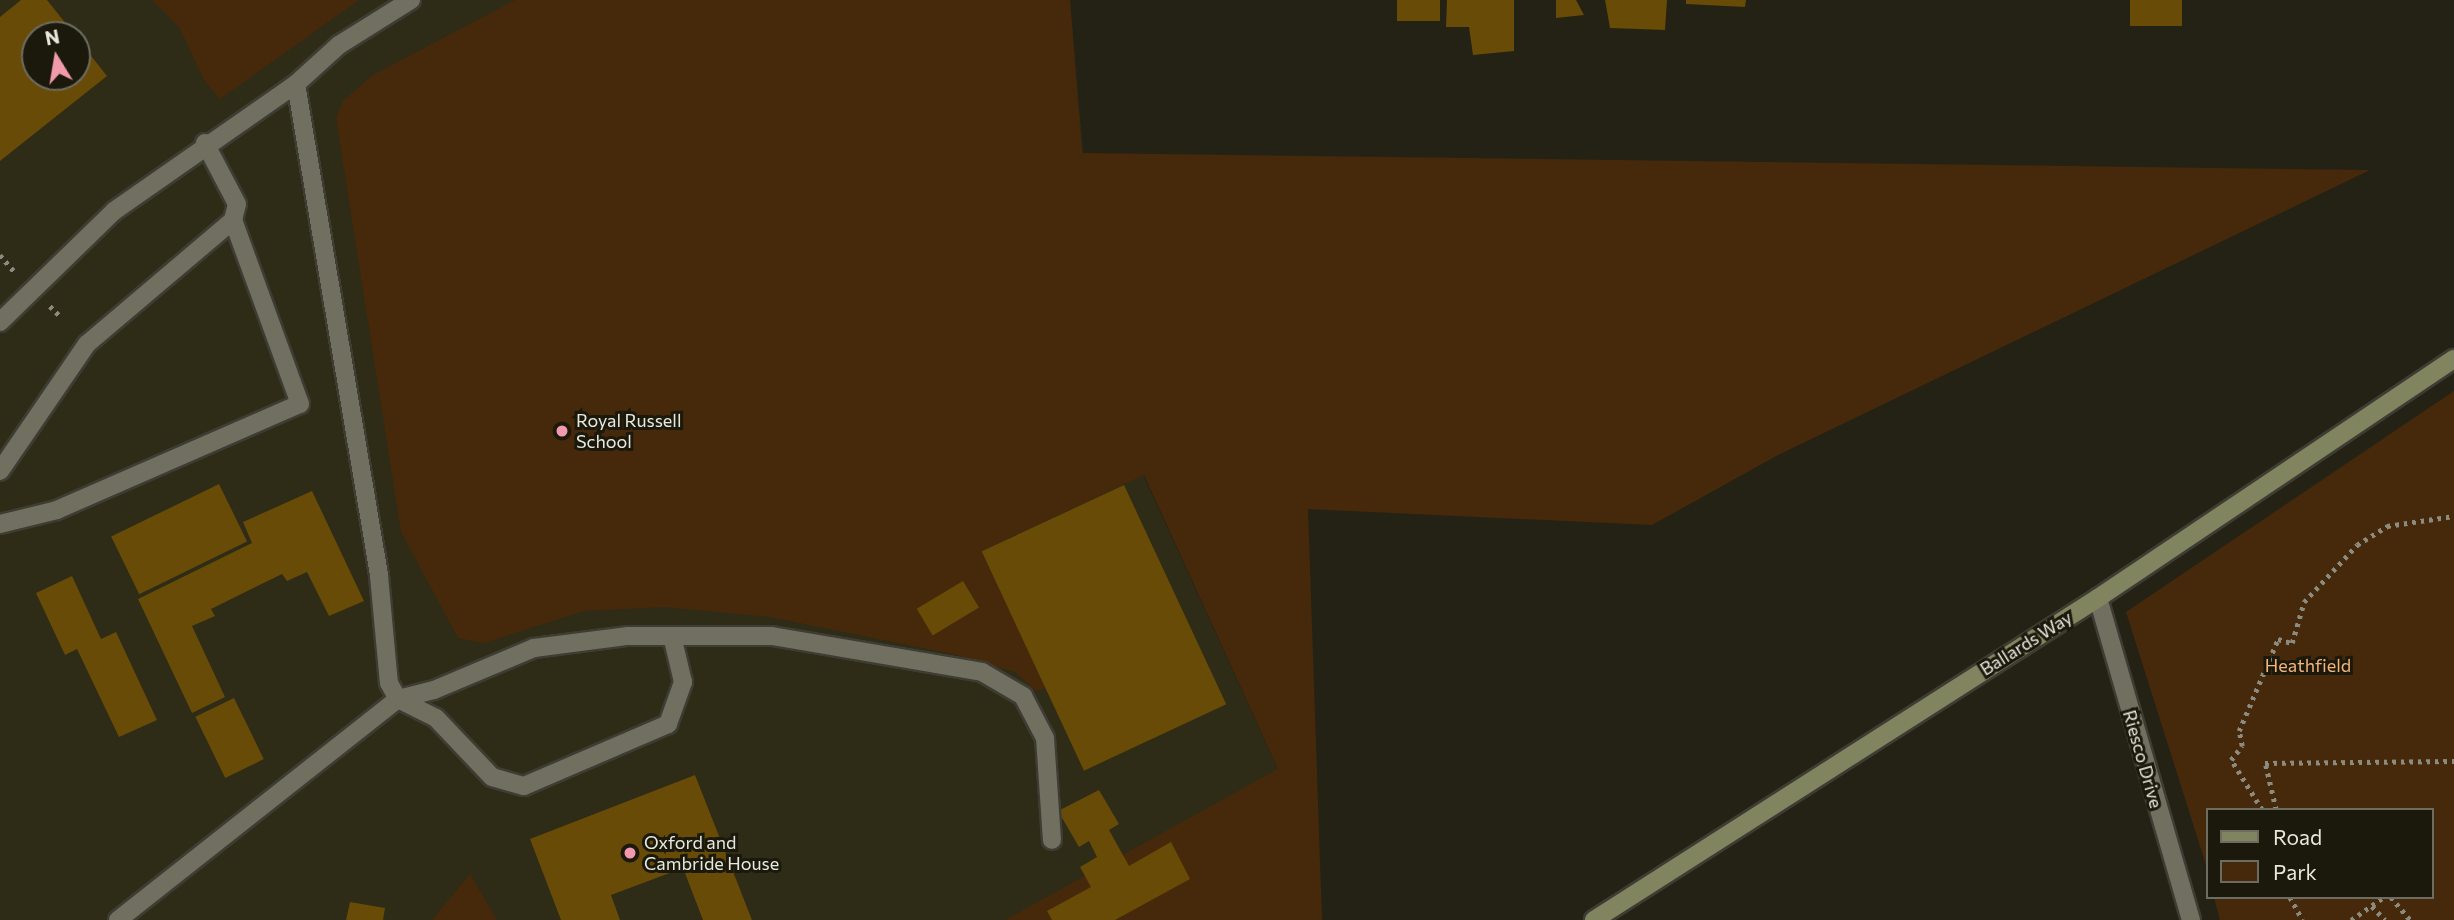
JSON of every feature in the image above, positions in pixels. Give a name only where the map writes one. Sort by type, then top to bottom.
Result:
[{"type":"street","points":[[0,322],[114,211],[205,143],[296,84],[339,45],[411,0]]},
{"type":"street","points":[[296,84],[379,576],[389,683],[398,699],[436,718],[492,777],[524,786],[668,724],[683,682],[672,636]]},
{"type":"street","points":[[0,524],[57,510],[300,404],[233,220],[237,204],[205,143]]},
{"type":"street","points":[[0,471],[88,344],[233,220]]},
{"type":"street","name":"Ballards Way","points":[[1594,920],[2098,598],[2454,359]]},
{"type":"street","name":"Riesco Drive","points":[[2098,598],[2191,920]]},
{"type":"street","points":[[118,920],[398,699],[434,690],[534,648],[672,636],[772,636],[982,672],[1023,696],[1045,738],[1052,840]]},
{"type":"path","points":[[2261,808],[2231,760],[2242,746],[2239,731],[2278,639],[2292,643],[2304,602],[2342,569],[2357,545],[2387,526],[2454,516]]},
{"type":"path","points":[[2276,808],[2265,763],[2454,761]]},
{"type":"path","points":[[2291,899],[2303,920]]},
{"type":"path","points":[[2351,920],[2381,899]]},
{"type":"path","points":[[2393,899],[2410,920]]},
{"type":"path","points":[[2372,906],[2385,920]]},
{"type":"shaded area","name":"Royal Russell School","points":[[0,0],[1070,0],[1103,387],[1278,769],[1262,920],[0,920]]},
{"type":"green space","points":[[152,0],[359,0],[220,99],[204,80],[179,27]]},
{"type":"green space","points":[[515,0],[1070,0],[1082,153],[2370,170],[1778,455],[1652,525],[1308,509],[1322,920],[1005,920],[1278,769],[1144,475],[982,551],[1046,688],[1036,691],[1015,672],[953,654],[770,617],[664,607],[584,611],[484,643],[458,638],[401,532],[336,118],[343,101],[373,75]]},
{"type":"green space","name":"Heathfield","points":[[2454,391],[2454,920],[2220,920],[2215,899],[2433,899],[2433,808],[2206,808],[2206,865],[2126,612]]},
{"type":"green space","points":[[470,874],[497,920],[432,920]]},
{"type":"building","points":[[21,0],[47,0],[64,21],[21,21],[21,91],[88,91],[0,161],[0,17]]},
{"type":"building","points":[[1397,0],[1440,0],[1440,21],[1397,21]]},
{"type":"building","points":[[1447,0],[1514,0],[1514,51],[1473,55],[1469,27],[1446,27]]},
{"type":"building","points":[[1556,0],[1576,0],[1584,15],[1556,18]]},
{"type":"building","points":[[1605,0],[1667,0],[1665,30],[1610,28]]},
{"type":"building","points":[[1686,0],[1746,0],[1745,7],[1686,4]]},
{"type":"building","points":[[2130,0],[2182,0],[2182,26],[2130,26]]},
{"type":"building","points":[[91,56],[107,76],[91,89]]},
{"type":"building","points":[[219,484],[247,542],[139,594],[111,537]]},
{"type":"building","points":[[1124,485],[1226,704],[1084,771],[982,551]]},
{"type":"building","points":[[312,491],[364,601],[329,616],[307,572],[287,581],[282,574],[211,609],[215,616],[192,626],[225,697],[192,713],[138,599],[252,543],[243,522]]},
{"type":"building","points":[[72,576],[101,639],[116,632],[157,720],[119,737],[77,649],[65,655],[36,593]]},
{"type":"building","points":[[963,581],[979,608],[933,635],[917,609]]},
{"type":"building","points":[[234,698],[264,759],[225,778],[195,717]]},
{"type":"building","name":"Oxford and Cambride House","points":[[695,775],[752,920],[703,920],[683,868],[611,895],[620,920],[561,920],[530,839]]},
{"type":"building","points":[[1099,790],[1119,824],[1109,830],[1129,866],[1171,842],[1190,879],[1115,920],[1052,920],[1047,911],[1091,887],[1080,867],[1097,857],[1089,841],[1079,847],[1058,811]]},
{"type":"building","points":[[350,902],[385,908],[383,920],[346,920]]},
{"type":"place","name":"Royal Russell School","points":[[562,431]]},
{"type":"place","name":"Oxford and Cambride House","points":[[630,853]]}]
